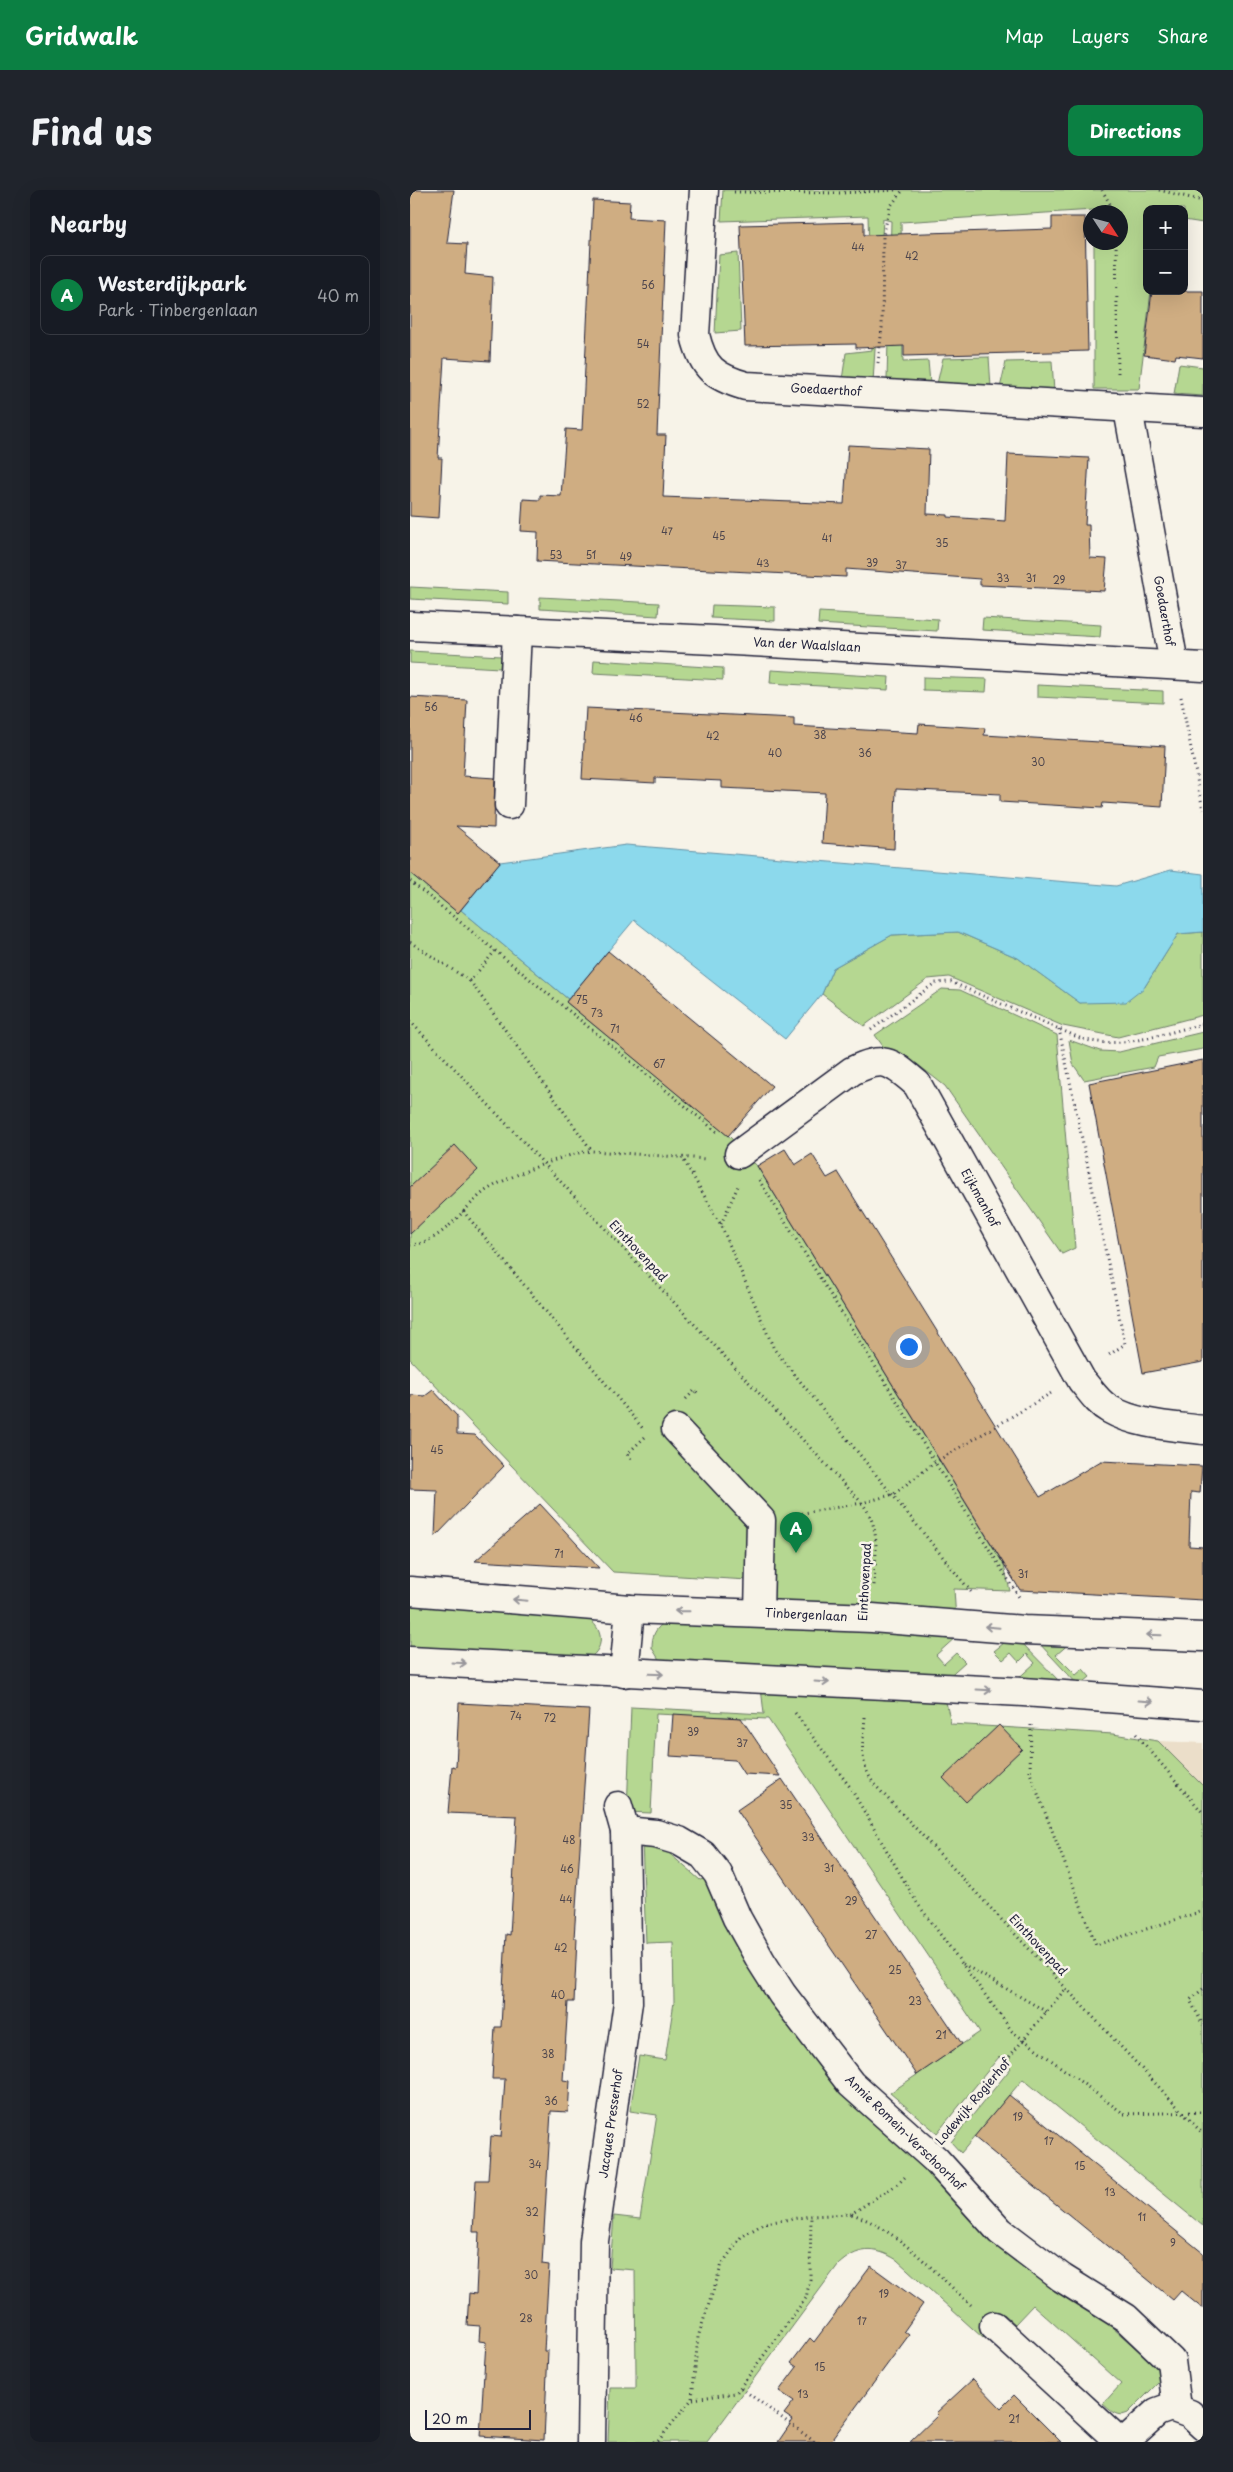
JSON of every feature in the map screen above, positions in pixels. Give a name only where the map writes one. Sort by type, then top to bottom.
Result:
[{"type":"street","name":"Goedaerthof","points":[[704,191],[695,335],[700,354],[709,368],[724,379],[746,386],[1203,412]]},
{"type":"street","name":"Goedaerthof","points":[[1123,408],[1174,664]]},
{"type":"street","name":"Van der Waalslaan","points":[[410,626],[1203,667]]},
{"type":"street","points":[[509,804],[517,631]]},
{"type":"street","name":"Eijkmanhof","points":[[742,1158],[852,1071],[871,1062],[886,1063],[902,1071],[917,1084],[1080,1375],[1096,1398],[1108,1408],[1126,1417],[1203,1430]]},
{"type":"street","points":[[676,1429],[762,1520],[759,1613]]},
{"type":"street","name":"Tinbergenlaan","points":[[410,1591],[630,1610],[872,1618],[1024,1630],[1203,1637]]},
{"type":"street","points":[[624,1673],[630,1610]]},
{"type":"street","points":[[410,1660],[624,1673],[1023,1692],[1203,1705]]},
{"type":"street","name":"Annie Romein-Verschoorhof","points":[[622,1818],[656,1834],[680,1841],[703,1855],[718,1874],[738,1918],[761,1961],[795,2012],[851,2084],[955,2178],[1000,2231],[1062,2278],[1126,2318],[1171,2361],[1177,2408]]},
{"type":"street","name":"Jacques Presserhof","points":[[591,2442],[594,2241],[628,2002],[622,1818]]},
{"type":"street","points":[[994,2326],[1120,2442]]},
{"type":"street","points":[[1124,2442],[1157,2412],[1165,2408],[1177,2408],[1190,2414],[1203,2426]]},
{"type":"path","points":[[704,191],[842,193],[896,190]]},
{"type":"path","points":[[875,393],[882,328],[883,236],[890,207],[903,190]]},
{"type":"path","points":[[1102,190],[1110,205]]},
{"type":"path","points":[[1159,190],[1203,201]]},
{"type":"path","points":[[1116,250],[1123,408]]},
{"type":"path","points":[[1174,664],[1203,810]]},
{"type":"path","points":[[410,881],[725,1139],[742,1158],[758,1178],[934,1463],[1025,1605],[1024,1630]]},
{"type":"path","points":[[410,942],[470,981],[592,1150]]},
{"type":"path","points":[[470,981],[495,950]]},
{"type":"path","points":[[852,1071],[853,1049],[873,1028],[935,983],[951,982],[1059,1029],[1100,1044],[1119,1043],[1203,1024]]},
{"type":"path","name":"Einthovenpad","points":[[410,1021],[862,1503],[872,1518],[875,1531],[872,1618]]},
{"type":"path","points":[[762,1520],[862,1503],[894,1494],[934,1463],[1080,1375],[1125,1344],[1059,1029]]},
{"type":"path","points":[[410,1245],[434,1238],[484,1192],[569,1154],[592,1150],[712,1159]]},
{"type":"path","points":[[682,1157],[721,1225],[774,1349],[894,1494],[974,1596]]},
{"type":"path","points":[[721,1225],[742,1158]]},
{"type":"path","points":[[463,1211],[648,1434]]},
{"type":"path","name":"Einthovenpad","points":[[868,1685],[862,1759],[870,1778],[1203,2134]]},
{"type":"path","points":[[792,1708],[850,1787],[918,1903],[1012,2031],[1124,2114],[1136,2115],[1181,2111],[1203,2112]]},
{"type":"path","points":[[1032,1716],[1029,1753],[1030,1773],[1096,1945],[1203,1911]]},
{"type":"path","points":[[962,1963],[1047,2012]]},
{"type":"path","name":"Lodewijk Rogierhof","points":[[692,2400],[698,2337],[722,2264],[741,2237],[766,2222],[811,2216],[851,2214],[899,2184],[929,2154],[1066,1988]]},
{"type":"path","points":[[1203,1989],[1190,2000],[1203,2025]]},
{"type":"path","points":[[851,2214],[866,2219],[895,2238],[994,2326]]},
{"type":"path","points":[[653,2442],[658,2442],[692,2400],[736,2392],[741,2388],[806,2298],[810,2279],[811,2216]]},
{"type":"path","points":[[741,2388],[814,2442]]},
{"type":"shaded area","points":[[1158,1741],[1203,1743],[1203,1786]]},
{"type":"green space","points":[[723,190],[1203,190],[1203,223],[1188,221],[1188,205],[1143,205],[1143,295],[1151,295],[1139,389],[1094,389],[1094,250],[1128,250],[1128,205],[1083,205],[1083,211],[901,222],[903,362],[928,361],[930,383],[887,380],[891,221],[883,219],[873,382],[842,380],[846,353],[872,350],[868,216],[721,221]]},
{"type":"green space","points":[[738,253],[741,331],[715,333],[719,255]]},
{"type":"green space","points":[[989,357],[991,387],[937,384],[943,358]]},
{"type":"green space","points":[[1052,361],[1054,392],[1000,388],[1006,362]]},
{"type":"green space","points":[[1179,364],[1203,367],[1203,396],[1174,394]]},
{"type":"green space","points":[[410,587],[508,592],[508,604],[410,599]]},
{"type":"green space","points":[[540,597],[659,603],[658,616],[540,609]]},
{"type":"green space","points":[[712,605],[775,607],[775,621],[711,618]]},
{"type":"green space","points":[[819,612],[938,619],[937,631],[818,624]]},
{"type":"green space","points":[[983,618],[1101,625],[1100,637],[982,630]]},
{"type":"green space","points":[[410,651],[501,656],[500,668],[410,663]]},
{"type":"green space","points":[[594,660],[723,668],[723,680],[593,673]]},
{"type":"green space","points":[[771,670],[889,677],[888,690],[770,683]]},
{"type":"green space","points":[[923,677],[987,679],[986,692],[923,690]]},
{"type":"green space","points":[[1037,685],[1163,691],[1163,703],[1037,697]]},
{"type":"green space","points":[[410,873],[458,913],[461,910],[568,999],[566,1002],[730,1137],[757,1166],[1004,1565],[1010,1591],[954,1589],[957,1636],[936,1655],[944,1664],[956,1653],[965,1662],[945,1680],[941,1680],[951,1724],[1113,1734],[1158,1741],[1203,1786],[1203,2226],[1023,2079],[961,2153],[951,2142],[1011,2068],[999,2057],[937,2133],[890,2093],[980,2032],[768,1719],[656,1714],[651,1813],[627,1812],[631,1707],[764,1714],[759,1670],[660,1661],[652,1648],[655,1632],[667,1621],[753,1625],[748,1580],[613,1572],[410,1359]]},
{"type":"green space","points":[[958,932],[1018,958],[1080,1003],[1144,988],[1178,934],[1203,932],[1203,1015],[1118,1037],[1063,1026],[949,977],[928,979],[864,1026],[822,994],[833,968],[892,935]]},
{"type":"green space","points":[[942,989],[960,990],[1057,1035],[1075,1248],[1062,1254],[945,1086],[917,1064],[890,1056],[875,1035]]},
{"type":"green space","points":[[1203,1032],[1203,1049],[1158,1057],[1154,1067],[1084,1080],[1073,1064],[1069,1040],[1100,1051],[1119,1052]]},
{"type":"green space","points":[[410,1606],[583,1616],[595,1624],[600,1636],[600,1642],[594,1654],[588,1659],[410,1651]]},
{"type":"green space","points":[[1009,1639],[1019,1640],[1061,1683],[1013,1683],[1035,1663],[1027,1654],[1019,1662],[1011,1653],[1003,1660],[994,1651]]},
{"type":"green space","points":[[1037,1641],[1071,1642],[1056,1655],[1076,1675],[1083,1669],[1090,1677],[1079,1686]]},
{"type":"green space","points":[[642,1841],[674,1846],[670,1854],[700,1880],[708,1878],[916,2156],[989,2237],[1041,2279],[1105,2321],[1155,2365],[1157,2364],[1161,2377],[1158,2383],[1128,2413],[1117,2414],[1103,2404],[1121,2384],[1033,2305],[1015,2324],[1004,2314],[983,2338],[897,2260],[881,2252],[866,2250],[852,2255],[838,2265],[707,2442],[608,2442],[610,2388],[636,2388],[635,2270],[610,2268],[614,2216],[640,2219],[657,2115],[630,2111],[639,2056],[665,2060],[674,2002],[673,1942],[646,1943]]},
{"type":"water","points":[[626,845],[1116,886],[1171,870],[1203,874],[1203,932],[1178,934],[1144,988],[1126,1002],[1080,1003],[1018,958],[958,932],[892,935],[833,968],[822,994],[785,1039],[634,920],[568,999],[461,910],[500,862]]},
{"type":"building","points":[[410,190],[454,190],[447,243],[467,244],[465,274],[493,277],[490,361],[444,358],[438,458],[442,458],[439,518],[410,516]]},
{"type":"building","points":[[593,200],[630,202],[629,218],[666,220],[657,435],[666,435],[663,497],[844,504],[848,445],[929,449],[927,514],[1005,521],[1008,454],[1089,458],[1085,525],[1089,525],[1090,558],[1107,559],[1104,591],[980,585],[980,579],[846,569],[846,577],[537,561],[538,532],[521,531],[523,499],[540,500],[540,495],[561,496],[566,429],[582,430]]},
{"type":"building","points":[[1052,217],[1083,217],[1083,250],[1086,250],[1088,351],[904,356],[904,346],[856,348],[856,344],[745,346],[740,225],[864,222],[864,235],[1052,229]]},
{"type":"building","points":[[1188,291],[1203,291],[1203,358],[1176,355],[1175,359],[1144,355],[1152,295],[1188,295]]},
{"type":"building","points":[[410,697],[467,700],[463,776],[495,778],[494,828],[456,826],[500,862],[458,913],[410,873]]},
{"type":"building","points":[[586,708],[794,718],[794,726],[918,733],[919,724],[985,728],[984,735],[1165,746],[1162,807],[1103,803],[1102,808],[1000,802],[1000,794],[896,789],[894,849],[822,843],[825,793],[722,788],[722,781],[655,778],[655,783],[582,779]]},
{"type":"building","points":[[608,951],[772,1086],[728,1136],[566,1002]]},
{"type":"building","points":[[1203,1060],[1203,1362],[1143,1373],[1089,1083]]},
{"type":"building","points":[[455,1145],[478,1170],[410,1234],[410,1187]]},
{"type":"building","points":[[785,1149],[795,1165],[812,1154],[827,1178],[838,1172],[1040,1497],[1101,1461],[1202,1466],[1200,1493],[1191,1492],[1189,1546],[1203,1547],[1203,1600],[1020,1590],[757,1166]]},
{"type":"building","points":[[433,1390],[457,1416],[457,1434],[475,1435],[504,1466],[435,1537],[437,1490],[410,1489],[411,1395],[425,1396]]},
{"type":"building","points":[[540,1504],[565,1531],[599,1568],[475,1561]]},
{"type":"building","points":[[459,1703],[589,1710],[574,1938],[577,1938],[574,2002],[568,2002],[563,2080],[570,2081],[568,2112],[551,2111],[542,2264],[549,2265],[544,2351],[548,2351],[544,2440],[480,2436],[486,2342],[479,2341],[480,2326],[467,2325],[469,2293],[476,2294],[479,2232],[473,2232],[476,2180],[488,2180],[491,2136],[501,2137],[505,2079],[492,2079],[495,2027],[501,2027],[506,1934],[510,1935],[517,1816],[448,1813],[452,1766],[456,1767]]},
{"type":"building","points":[[673,1714],[741,1718],[780,1776],[744,1774],[735,1760],[670,1756]]},
{"type":"building","points":[[999,1725],[1022,1749],[966,1802],[943,1778]]},
{"type":"building","points":[[782,1779],[962,2044],[917,2075],[737,1810]]},
{"type":"building","points":[[1009,2095],[1203,2253],[1203,2309],[1181,2291],[1173,2300],[974,2137]]},
{"type":"building","points":[[871,2266],[923,2304],[904,2331],[909,2335],[830,2442],[778,2442],[793,2420],[784,2414],[794,2401],[779,2391],[797,2367],[791,2363],[810,2338],[814,2342]]},
{"type":"building","points":[[973,2379],[1001,2408],[1014,2395],[1061,2442],[910,2442],[938,2415],[936,2413]]},
{"type":"place","name":"Westerdijkpark","points":[[796,1553]]}]
